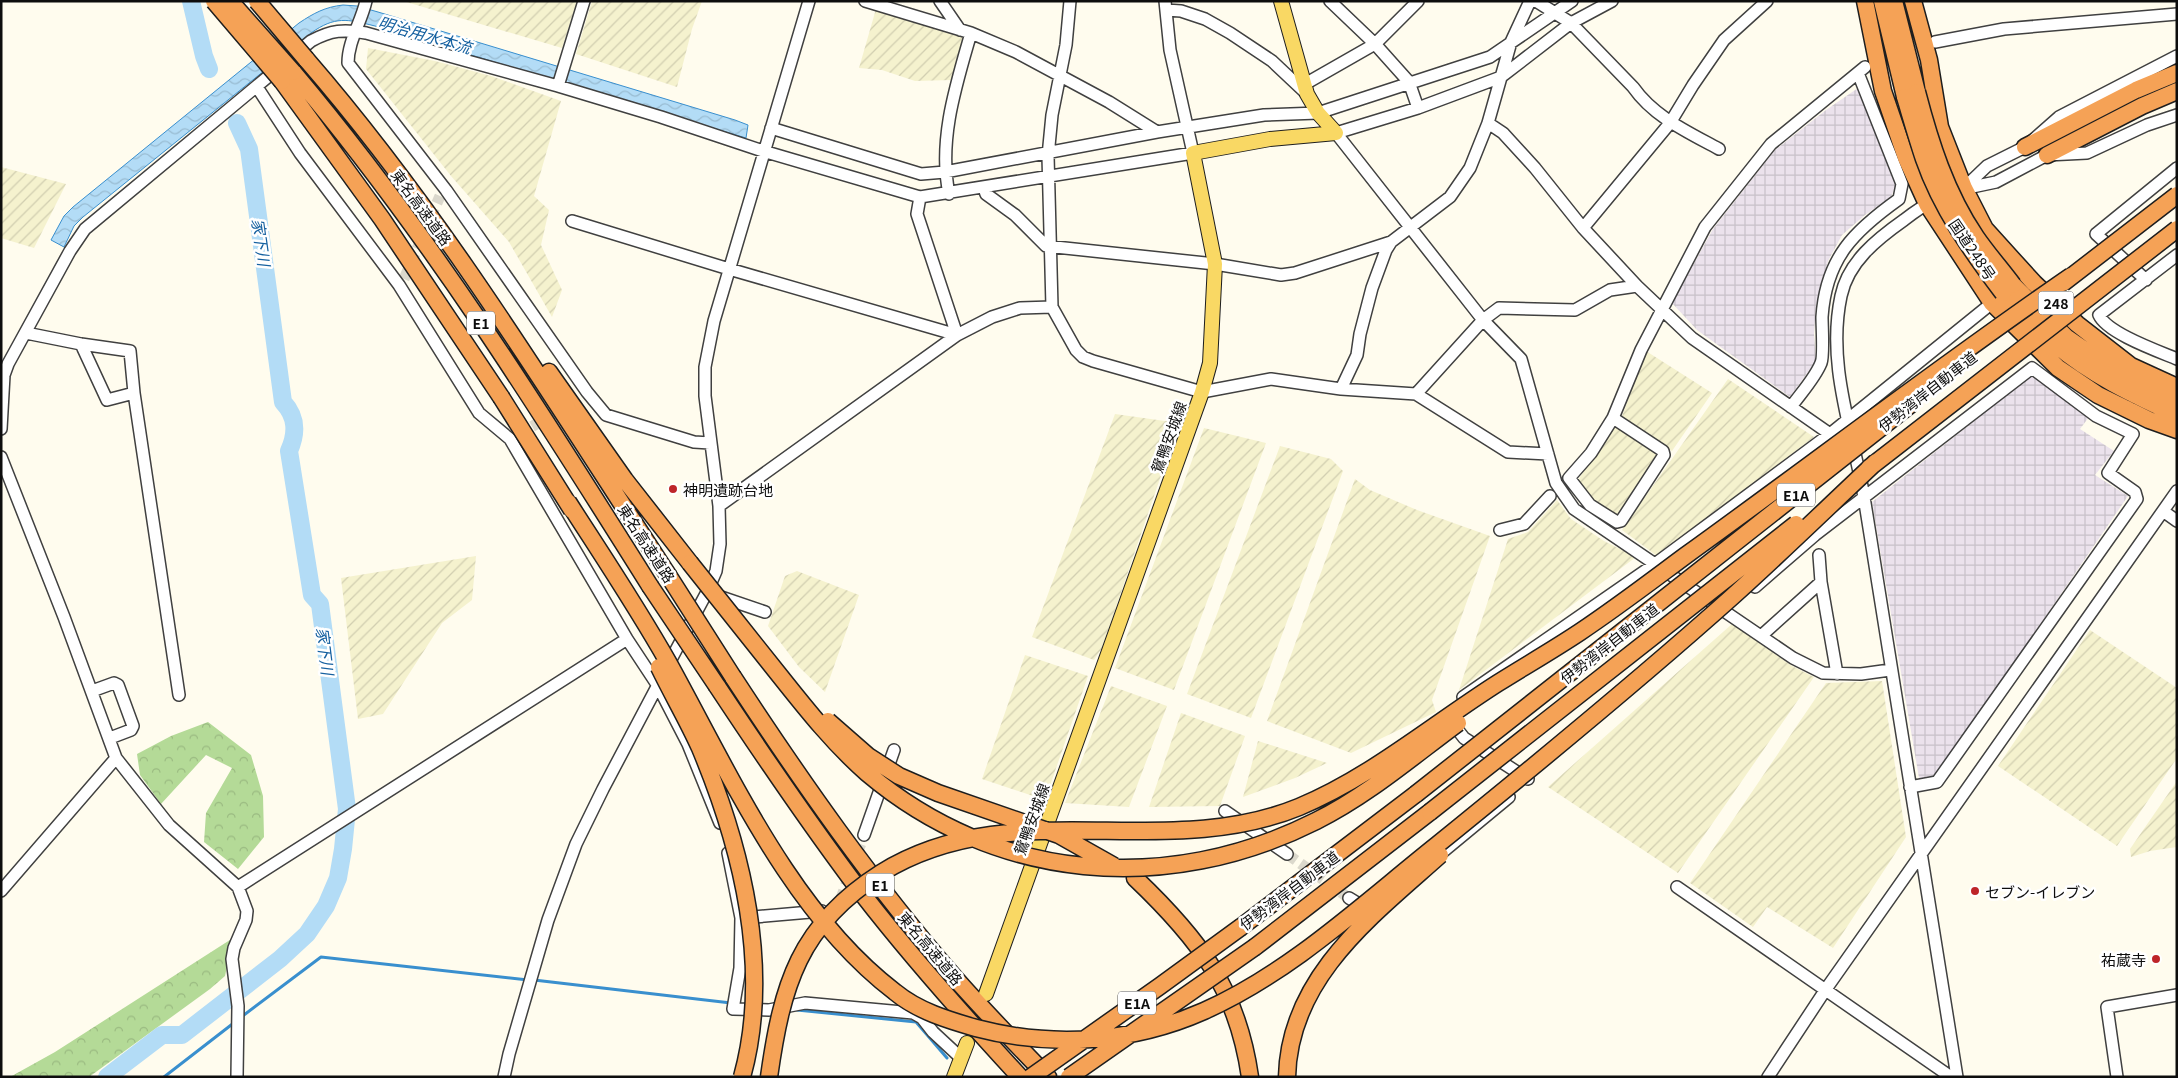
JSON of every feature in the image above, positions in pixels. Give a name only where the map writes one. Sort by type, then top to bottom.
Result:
[{"type":"highway","points":[[214,1],[287,77],[501,397],[649,627],[774,853],[817,912],[866,968],[898,995],[929,1013],[976,1028],[1029,1038],[1064,1041],[1110,1038],[1165,1026],[1237,996],[1275,972],[1340,923],[1542,760],[1732,597],[1876,462]]},
{"type":"highway","name":"東名高速道路","points":[[230,1],[287,77],[326,111],[444,270],[559,440],[650,586],[787,790],[851,879],[911,954],[1020,1077]]},
{"type":"highway","name":"東名高速道路","points":[[257,1],[342,100],[434,222],[521,348],[776,742],[904,916],[990,1018],[1048,1077]]},
{"type":"highway","name":"国道248号","points":[[1882,1],[1911,94]]},
{"type":"highway","name":"国道248号","points":[[1894,1],[1924,160],[1949,214],[1979,262],[2003,294],[2055,344],[2117,386],[2177,415]]},
{"type":"highway","name":"248","points":[[1914,1],[1929,60],[1940,127],[1964,188],[1985,229],[2034,283],[2063,310],[2131,366],[2177,387]]},
{"type":"highway","name":"248","points":[[1864,3],[1883,91],[1906,158],[1927,204],[2003,294],[2058,368],[2098,396],[2122,408],[2177,430]]},
{"type":"highway","points":[[2025,147],[2136,90],[2177,73]]},
{"type":"highway","points":[[2047,156],[2142,106],[2177,91]]},
{"type":"highway","points":[[392,166],[437,216],[625,480],[690,563],[817,723],[867,772],[894,793],[950,829],[992,846],[1051,862],[1124,868],[1170,865],[1235,852],[1276,839],[1317,820],[1375,785],[1578,634],[1809,467],[1983,336],[2071,276]]},
{"type":"highway","name":"伊勢湾岸自動車道","points":[[1031,1077],[1241,927],[1416,794],[2071,276],[2177,195]]},
{"type":"highway","name":"伊勢湾岸自動車道","points":[[1069,1077],[1255,947],[2177,229]]},
{"type":"highway","name":"国道248号","points":[[2003,294],[2118,373],[2177,401]]},
{"type":"highway","points":[[568,502],[647,645],[699,746],[731,833],[746,906],[754,974],[751,1034],[742,1077]]},
{"type":"highway","points":[[769,1077],[779,1015],[786,991],[807,943],[834,910],[852,894],[905,860],[931,849],[984,835],[1021,831],[1065,830],[1178,831],[1251,823],[1275,816],[1302,806],[1363,773],[1496,684],[1578,634]]},
{"type":"highway","points":[[766,659],[823,717],[868,756],[899,776],[938,792],[1059,835],[1134,878],[1178,921],[1198,946],[1222,983],[1242,1040],[1250,1077]]},
{"type":"highway","points":[[1286,1077],[1290,1046],[1297,1022],[1308,996],[1336,953],[1360,927],[1456,841],[1542,760]]},
{"type":"main road","points":[[1281,1],[1306,89],[1319,114],[1334,131]]},
{"type":"main road","points":[[1192,151],[1334,131]]},
{"type":"main road","name":"鴛鴨安城線","points":[[986,994],[1202,392],[1210,363],[1215,264],[1192,151]]},
{"type":"main road","points":[[954,1077],[967,1043]]},
{"type":"street","points":[[558,86],[584,1]]},
{"type":"street","points":[[504,1077],[548,920],[576,844],[602,789],[658,686],[716,571],[720,544],[719,506],[705,396],[705,367],[714,321],[809,1]]},
{"type":"street","points":[[865,1],[965,32],[1016,52],[1109,102],[1157,132]]},
{"type":"street","points":[[940,1],[965,32]]},
{"type":"street","points":[[1070,1],[1060,77],[1052,115],[1048,154],[1052,307],[1076,350],[1083,357],[1202,392],[1272,379],[1341,389],[1416,394],[1508,452],[1548,454]]},
{"type":"street","points":[[1330,1],[1375,44],[1409,82],[1418,108]]},
{"type":"street","points":[[1,429],[2,388],[8,364],[70,251],[85,229],[311,41],[326,32],[357,28],[662,117],[920,197],[949,194],[1048,174],[1192,151],[1170,50],[1166,6],[1205,19],[1230,33],[1272,61],[1306,89],[1375,44],[1418,1]]},
{"type":"street","points":[[984,188],[986,194],[1015,215],[1046,246],[1051,247],[1215,264],[1281,274],[1295,273],[1391,242],[1450,197],[1470,168],[1488,122],[1511,42],[1530,1]]},
{"type":"street","points":[[1536,1],[1571,23],[1633,87],[1642,99],[1670,122],[1719,149]]},
{"type":"street","points":[[771,129],[921,174],[945,172],[1157,132],[1187,130],[1264,115],[1319,114],[1409,82],[1490,57],[1572,1]]},
{"type":"street","points":[[1612,1],[1571,23],[1503,72],[1418,108],[1334,131],[1483,320],[1521,359],[1556,483],[1574,509],[1793,658],[1823,673],[1860,674],[1890,670]]},
{"type":"street","points":[[1583,228],[1670,122],[1724,40],[1767,1]]},
{"type":"street","points":[[366,2],[350,47],[348,63],[587,392],[606,415],[694,442],[710,443]]},
{"type":"street","points":[[1935,42],[2004,29],[2177,14]]},
{"type":"street","points":[[949,194],[945,172],[952,95],[965,32]]},
{"type":"street","points":[[1964,188],[1987,166],[2025,147],[2058,117],[2177,56]]},
{"type":"street","points":[[1614,418],[1663,451],[1664,455],[1621,521],[1616,522],[1590,505],[1569,478],[1591,453],[1614,418],[1641,350],[1705,227],[1771,144],[1861,70],[1902,184],[1899,200],[1870,220],[1849,241],[1834,265],[1823,310],[1822,361],[1791,407]]},
{"type":"street","points":[[257,87],[300,153],[402,282],[479,413],[512,438],[627,639],[658,686],[688,744],[725,838],[741,918],[740,968],[733,1008],[769,1010],[806,1002],[913,1013],[922,1018],[933,1032],[961,1058]]},
{"type":"street","points":[[1958,1077],[1890,670],[1864,499],[1840,380],[1836,339],[1841,293],[1861,256],[1882,235],[1927,204],[1964,188],[1996,182],[2047,156],[2087,152],[2146,125],[2177,115]]},
{"type":"street","points":[[1488,122],[1503,132],[1535,168],[1583,228],[1638,286],[1692,338],[1830,434]]},
{"type":"street","points":[[2146,280],[2096,234],[2177,168]]},
{"type":"street","points":[[920,197],[916,214],[957,334]]},
{"type":"street","points":[[572,221],[729,269],[957,334]]},
{"type":"street","points":[[1341,389],[1358,356],[1360,334],[1372,288],[1386,250],[1391,242]]},
{"type":"street","points":[[2177,255],[2099,315],[2102,322],[2129,338],[2177,359]]},
{"type":"street","points":[[1416,394],[1483,320],[1499,308],[1575,310],[1610,290],[1638,286]]},
{"type":"street","points":[[1530,780],[1464,738],[1443,710],[1655,564],[1848,421],[2003,294]]},
{"type":"street","points":[[719,506],[957,334],[992,317],[1020,308],[1052,307]]},
{"type":"street","points":[[26,333],[130,351],[134,393],[179,695]]},
{"type":"street","points":[[81,344],[107,400],[134,393]]},
{"type":"street","points":[[1286,1077],[1286,1045],[1295,1015],[1307,991],[1328,958],[1371,911],[1530,780],[1815,535],[2032,368],[2096,416],[2133,434],[2108,473],[2135,492],[2137,499],[1937,782],[1910,786]]},
{"type":"street","points":[[574,401],[587,392]]},
{"type":"street","points":[[1,457],[110,738],[116,758],[169,825],[238,887],[247,911],[246,920],[234,948],[232,959],[238,1006],[237,1077]]},
{"type":"street","points":[[1768,1077],[1826,989],[1921,856],[2086,617],[2177,491]]},
{"type":"street","points":[[1500,530],[1524,524],[1550,496]]},
{"type":"street","points":[[2163,511],[2177,521]]},
{"type":"street","points":[[1819,555],[1821,582],[1837,674]]},
{"type":"street","points":[[1761,636],[1821,582]]},
{"type":"street","points":[[707,592],[765,612]]},
{"type":"street","points":[[238,887],[627,639]]},
{"type":"street","points":[[92,691],[114,683],[118,685],[133,726],[131,730],[110,738]]},
{"type":"street","points":[[864,835],[894,750]]},
{"type":"street","points":[[1,891],[116,758]]},
{"type":"street","points":[[1225,811],[1287,854]]},
{"type":"street","points":[[1677,887],[1951,1077]]},
{"type":"street","points":[[1349,898],[1371,911]]},
{"type":"street","points":[[741,918],[823,911],[835,906]]},
{"type":"street","points":[[2117,1077],[2107,1007],[2177,994]]},
{"type":"shaded area","points":[[403,1],[577,1],[562,48]]},
{"type":"shaded area","points":[[592,1],[702,1],[692,29],[677,87],[576,54]]},
{"type":"shaded area","points":[[876,9],[963,36],[952,80],[915,81],[882,70],[859,68]]},
{"type":"shaded area","points":[[368,48],[435,61],[491,76],[561,101],[534,196],[549,210],[541,245],[562,290],[552,317],[509,242],[451,176],[366,69]]},
{"type":"shaded area","points":[[1858,88],[1896,184],[1891,197],[1865,215],[1842,235],[1828,261],[1816,306],[1814,334],[1816,361],[1790,397],[1697,330],[1672,303],[1713,229],[1775,150],[1826,110]]},
{"type":"shaded area","points":[[1,167],[66,184],[34,248],[1,238]]},
{"type":"shaded area","points":[[1646,351],[1712,393],[1672,451],[1623,419],[1622,416]]},
{"type":"shaded area","points":[[2031,376],[2035,376],[2089,417],[2080,429],[2114,451],[2095,475],[2128,496],[1935,778],[1922,781],[1919,778],[1872,502]]},
{"type":"shaded area","points":[[1728,379],[1814,437],[1657,556],[1622,530]]},
{"type":"shaded area","points":[[1115,414],[1179,423],[1102,648],[1094,660],[1032,637]]},
{"type":"shaded area","points":[[1615,425],[1660,454],[1616,516],[1594,503],[1582,491],[1578,480]]},
{"type":"shaded area","points":[[1204,428],[1266,443],[1174,690],[1115,668]]},
{"type":"shaded area","points":[[1280,446],[1331,459],[1343,471],[1251,718],[1187,694]]},
{"type":"shaded area","points":[[1355,479],[1370,490],[1417,510],[1490,536],[1432,700],[1436,712],[1351,753],[1267,721]]},
{"type":"shaded area","points":[[1557,500],[1571,519],[1604,541],[1636,557],[1459,690],[1508,539],[1528,532]]},
{"type":"shaded area","points":[[476,556],[472,600],[442,623],[383,714],[358,719],[341,578]]},
{"type":"shaded area","points":[[797,571],[859,595],[825,692],[799,667],[768,626],[785,576]]},
{"type":"shaded area","points":[[1732,624],[1792,666],[1814,677],[1678,873],[1548,787]]},
{"type":"shaded area","points":[[2090,630],[2177,688],[2177,758],[2117,846],[1998,766]]},
{"type":"shaded area","points":[[1025,655],[1088,676],[1045,800],[982,779]]},
{"type":"shaded area","points":[[1882,681],[1906,837],[1833,948],[1767,907],[1753,927],[1690,883],[1826,683]]},
{"type":"shaded area","points":[[1111,686],[1167,706],[1129,807],[1065,803]]},
{"type":"shaded area","points":[[1181,713],[1245,736],[1220,806],[1149,807]]},
{"type":"shaded area","points":[[1258,741],[1327,763],[1295,778],[1243,797]]},
{"type":"shaded area","points":[[2177,781],[2177,847],[2150,851],[2131,857],[2130,849]]},
{"type":"green space","points":[[208,722],[251,755],[263,796],[264,837],[238,869],[204,842],[206,813],[232,768],[206,755],[161,804],[140,775],[137,754],[171,736]]},
{"type":"green space","points":[[233,938],[225,976],[89,1077],[10,1077],[55,1052]]},
{"type":"water","name":"明治用水本流","points":[[343,5],[357,6],[378,12],[735,120],[748,125],[746,138],[375,26],[342,20],[334,21],[311,33],[83,217],[74,226],[64,247],[51,240],[64,216],[73,207],[299,23],[320,11]]},
{"type":"waterway","name":"家下川","points":[[191,1],[204,56],[209,69]]},
{"type":"waterway","name":"家下川","points":[[107,1077],[162,1035],[182,1035],[280,959],[307,934],[326,906],[338,878],[343,849],[347,809],[320,604],[312,595],[289,451],[294,425],[291,413],[283,402],[249,149],[237,123]]},
{"type":"waterway","points":[[240,1018],[321,957],[528,980]]},
{"type":"waterway","points":[[534,980],[731,1003]]},
{"type":"waterway","points":[[797,1010],[916,1022],[947,1058]]},
{"type":"waterway","points":[[164,1077],[235,1022]]},
{"type":"tunnel","points":[[404,279],[440,196]]},
{"type":"tunnel","points":[[518,435],[566,406]]},
{"type":"tunnel","points":[[840,901],[864,835]]},
{"type":"tunnel","points":[[1287,854],[1349,898]]},
{"type":"place","name":"神明遺跡台地","points":[[673,489]]},
{"type":"place","name":"セブン-イレブン","points":[[1975,891]]},
{"type":"place","name":"祐蔵寺","points":[[2156,959]]}]
